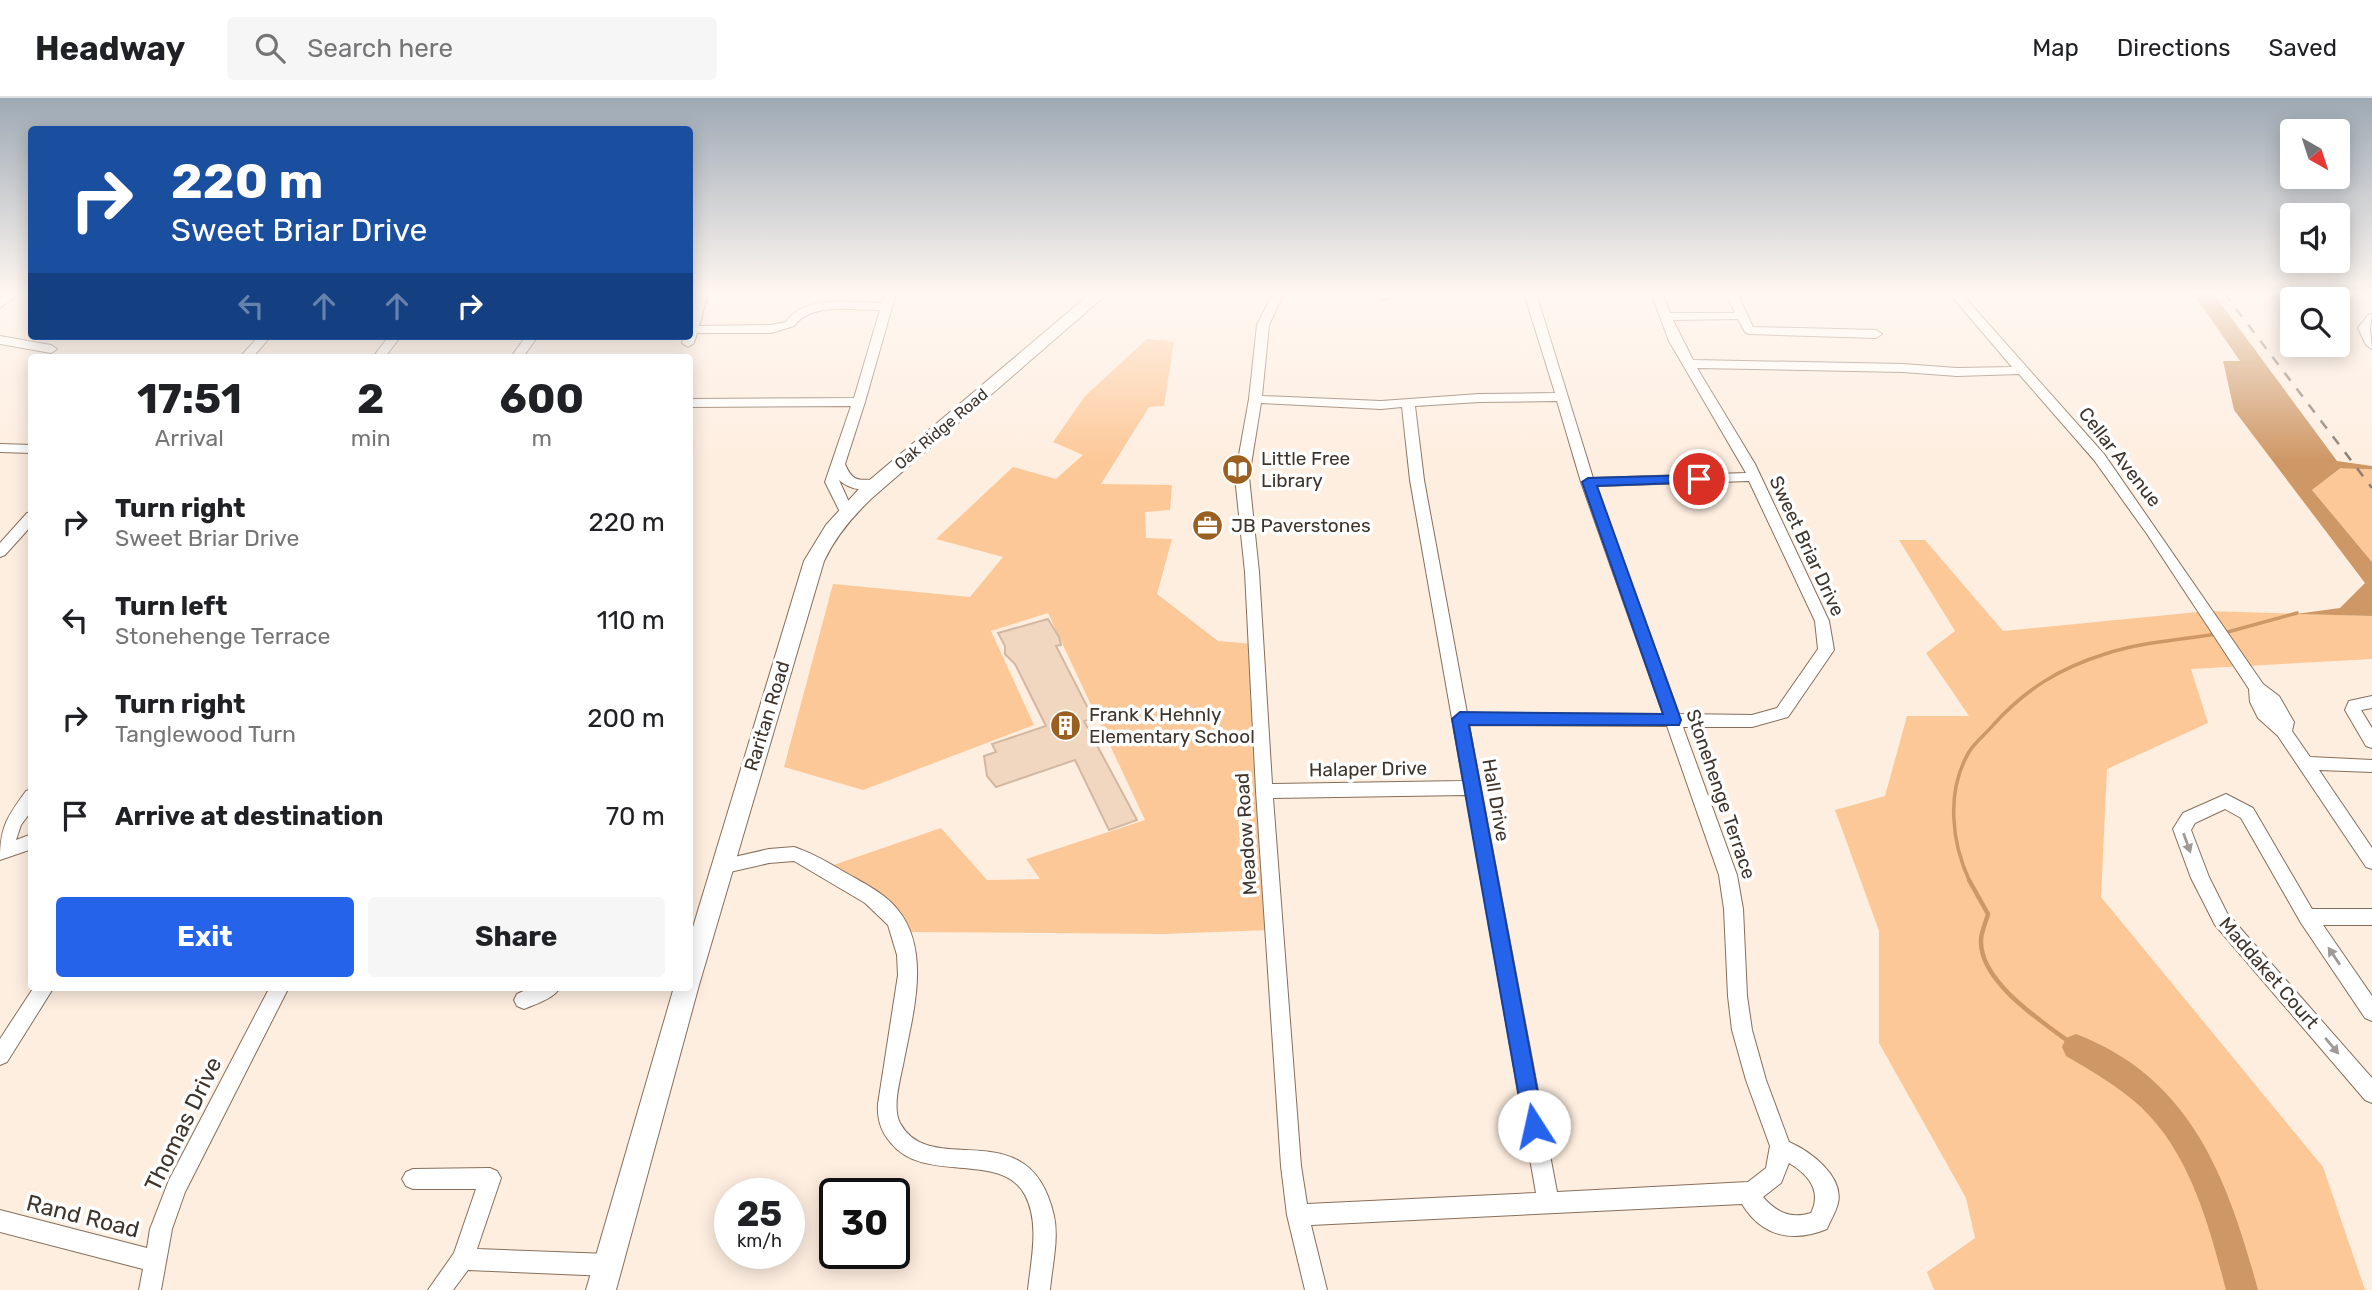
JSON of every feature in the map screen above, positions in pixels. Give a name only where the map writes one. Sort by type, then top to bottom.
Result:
[{"type":"main road","name":"Oak Ridge Road","points":[[846,511],[1036,349]]},
{"type":"main road","name":"Raritan Road","points":[[693,963],[814,561],[825,538],[846,511]]},
{"type":"main road","name":"Raritan Road","points":[[605,1277],[685,991]]},
{"type":"street","points":[[846,511],[832,482],[874,349]]},
{"type":"street","name":"Meadow Road","points":[[1260,349],[1242,477],[1252,572],[1264,791],[1292,1166],[1298,1215],[1316,1290]]},
{"type":"street","name":"Stonehenge Terrace","points":[[1548,349],[1588,482],[1728,875],[1735,901],[1738,1010],[1742,1034],[1780,1149]]},
{"type":"street","name":"Sweet Briar Drive","points":[[1460,719],[1752,721],[1775,717],[1782,713],[1826,650],[1822,621],[1754,477],[1680,349]]},
{"type":"street","name":"Cellar Avenue","points":[[2002,349],[2099,457],[2257,688],[2256,698],[2268,720],[2284,732],[2372,862]]},
{"type":"street","points":[[1688,364],[1903,368],[1957,372],[2021,370]]},
{"type":"street","points":[[1255,399],[1408,404],[1479,398],[1563,397]]},
{"type":"street","points":[[693,403],[859,401]]},
{"type":"street","name":"Hall Drive","points":[[1408,404],[1417,480],[1548,1203]]},
{"type":"street","points":[[0,448],[28,449]]},
{"type":"street","points":[[839,465],[842,478],[849,484],[875,485]]},
{"type":"street","points":[[1588,482],[1754,477]]},
{"type":"street","points":[[0,552],[28,520]]},
{"type":"street","points":[[2372,702],[2361,702],[2355,705],[2353,710],[2372,742]]},
{"type":"street","points":[[2304,763],[2372,766]]},
{"type":"street","name":"Halaper Drive","points":[[1264,791],[1473,788]]},
{"type":"street","points":[[1,853],[13,822],[28,801]]},
{"type":"street","name":"Maddaket Court","points":[[2372,1012],[2307,916],[2247,813],[2226,801],[2189,818],[2182,829],[2200,878],[2221,919],[2372,1093]]},
{"type":"street","points":[[1,853],[28,843]]},
{"type":"street","points":[[721,867],[794,854],[876,900],[896,921],[906,945],[907,976],[890,1087],[888,1117],[891,1128],[901,1143],[910,1150],[933,1158],[974,1157],[1007,1165],[1024,1177],[1033,1189],[1043,1217],[1039,1290]]},
{"type":"street","points":[[2307,916],[2372,917]]},
{"type":"street","points":[[0,1056],[42,991]]},
{"type":"street","name":"Thomas Drive","points":[[150,1290],[153,1261],[161,1229],[176,1187],[278,991]]},
{"type":"street","points":[[524,999],[542,991]]},
{"type":"street","points":[[1298,1215],[1748,1193],[1769,1183],[1777,1172],[1780,1149],[1804,1159],[1821,1177],[1828,1201],[1819,1221],[1798,1228],[1784,1226],[1760,1210],[1748,1193]]},
{"type":"street","points":[[413,1179],[490,1178],[463,1259],[439,1290]]},
{"type":"street","name":"Rand Road","points":[[0,1221],[153,1261]]},
{"type":"street","points":[[463,1259],[605,1277]]},
{"type":"shaded area","points":[[1137,349],[1173,349],[1164,406],[1149,407],[1101,484],[1172,485],[1170,510],[1145,512],[1146,538],[1172,539],[1157,594],[1218,641],[1254,644],[1270,930],[1163,934],[908,932],[822,869],[941,828],[987,880],[1040,879],[1026,859],[1145,820],[1048,613],[991,631],[1034,725],[863,790],[784,767],[833,584],[970,597],[1003,557],[936,539],[1013,467],[1056,479],[1083,455],[1053,442],[1085,396]]},
{"type":"shaded area","points":[[2231,349],[2254,349],[2337,461],[2372,466],[2342,467],[2312,490],[2372,562],[2372,616],[2296,614],[2340,608],[2365,583],[2234,410],[2223,361],[2240,361]]},
{"type":"shaded area","points":[[2342,467],[2372,468],[2372,562],[2312,490]]},
{"type":"shaded area","points":[[1899,540],[1925,540],[2003,631],[2208,611],[2372,616],[2372,659],[2191,669],[2208,723],[2107,769],[2101,897],[2323,1167],[2365,1290],[1934,1290],[1927,1272],[1975,1238],[1966,1198],[1879,1043],[1879,931],[1835,810],[1885,796],[1907,716],[1969,716],[1926,653],[1955,631]]},
{"type":"building","name":"Frank K Hehnly Elementary School","points":[[1048,619],[1059,637],[1061,645],[1056,646],[1093,718],[1084,721],[1137,820],[1109,830],[1075,760],[996,787],[987,776],[984,756],[996,752],[992,744],[1046,726],[1015,664],[1005,654],[1005,646],[998,633]]},
{"type":"waterway","points":[[2342,467],[2372,468]]},
{"type":"waterway","points":[[2224,633],[2297,613]]},
{"type":"waterway","points":[[1970,881],[1955,834],[1954,800],[1957,783],[1971,748],[2006,712],[2045,681],[2073,666],[2105,654],[2216,634]]},
{"type":"waterway","points":[[1970,881],[1988,914],[1981,940],[1983,956],[1991,972],[2016,1001],[2076,1047]]},
{"type":"waterway","points":[[2076,1047],[2143,1091],[2169,1116],[2198,1162],[2209,1187],[2242,1290]]},
{"type":"railway","points":[[2266,349],[2372,488]]},
{"type":"place","name":"Little Free Library","points":[[1238,469]]},
{"type":"place","name":"JB Paverstones","points":[[1208,525]]},
{"type":"place","name":"Frank K Hehnly Elementary School","points":[[1066,725]]},
{"type":"route","points":[[1534,1126],[1460,719],[1673,720],[1588,482],[1699,479]]}]
